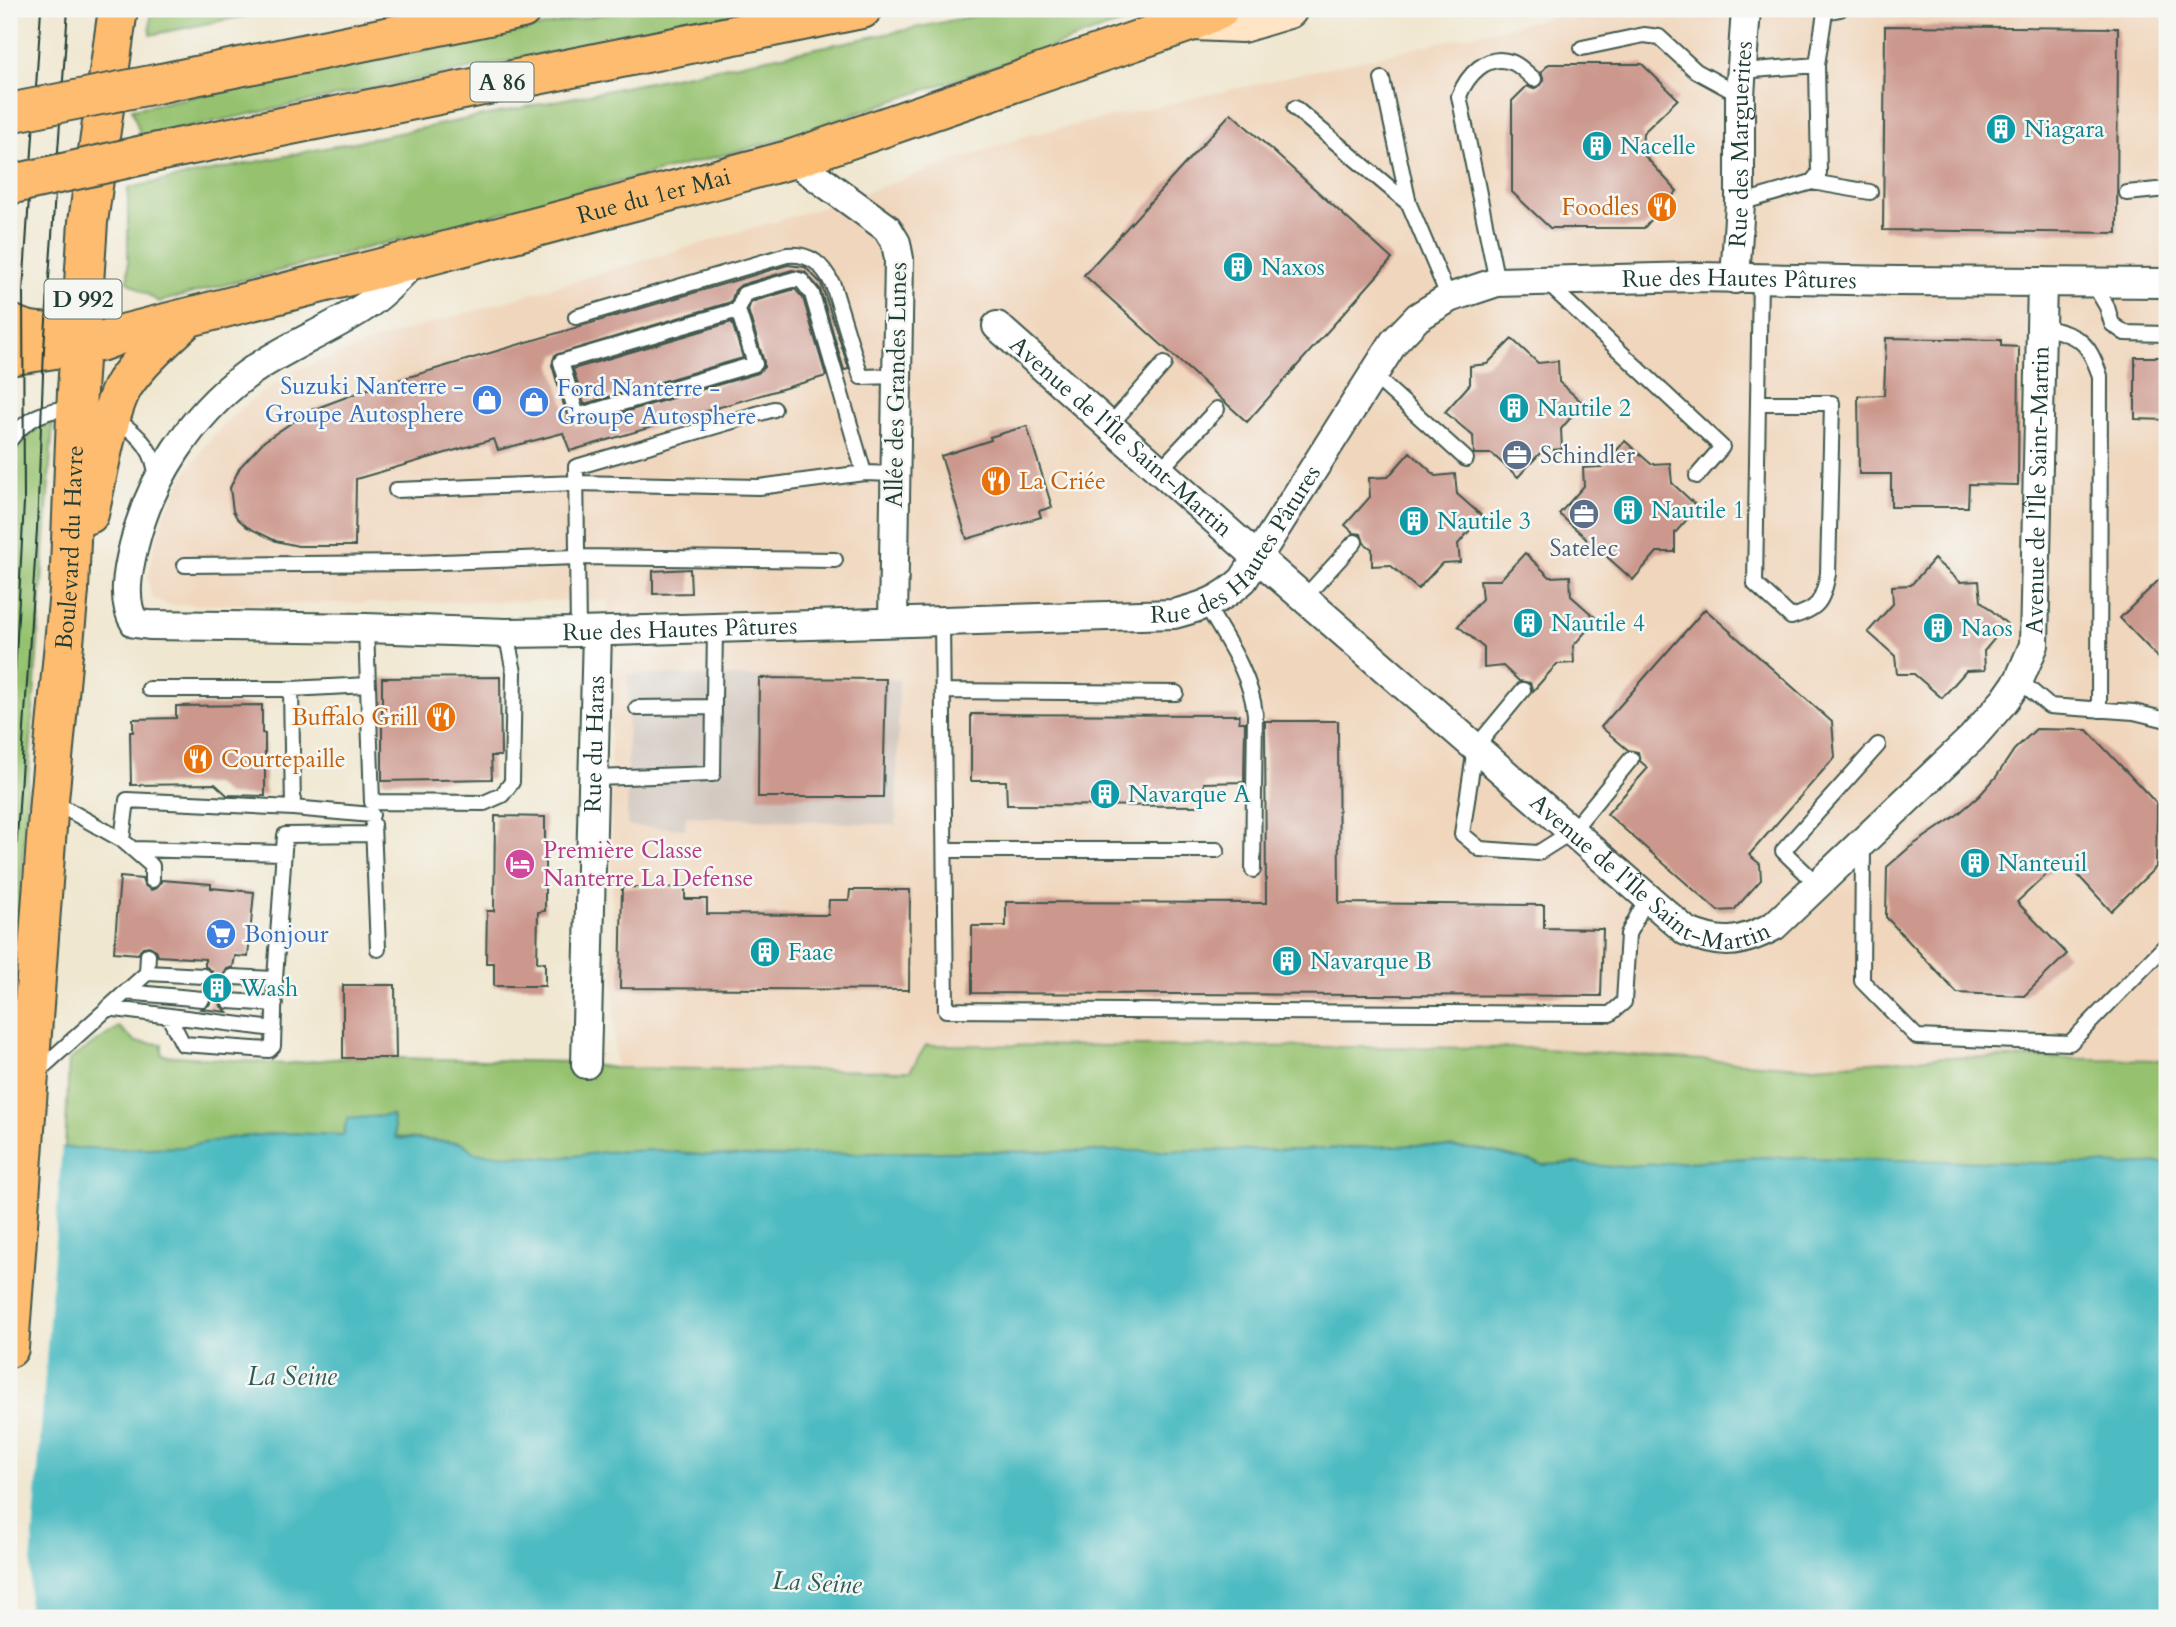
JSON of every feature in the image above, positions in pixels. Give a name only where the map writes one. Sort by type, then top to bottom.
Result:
[{"type":"main road","points":[[88,222],[94,9]]},
{"type":"main road","name":"D 992","points":[[95,413],[87,339],[88,222],[118,9]]},
{"type":"main road","points":[[9,95],[159,74],[241,67],[522,9]]},
{"type":"main road","name":"A 86","points":[[9,185],[143,155],[862,9]]},
{"type":"main road","name":"Rue du 1er Mai","points":[[9,356],[187,319],[792,159],[1206,15],[1242,23],[1288,9]]},
{"type":"main road","points":[[9,113],[159,74]]},
{"type":"main road","points":[[95,413],[187,319]]},
{"type":"main road","points":[[9,323],[23,329],[87,339]]},
{"type":"main road","name":"Boulevard du Havre","points":[[9,1348],[49,800],[69,592],[95,413]]},
{"type":"street","name":"Rue des Marguerites","points":[[1742,11],[1740,203],[1748,279]]},
{"type":"street","name":"Allée des Grandes Lunes","points":[[792,159],[887,228],[896,243],[899,258],[893,621]]},
{"type":"street","points":[[156,483],[182,442],[228,389],[262,364],[361,309],[385,291],[416,259]]},
{"type":"street","name":"Rue des Hautes Pâtures","points":[[156,483],[147,503],[132,555],[128,593],[130,614],[135,623],[149,625],[506,633],[1174,614],[1206,606],[1225,596],[1243,580],[1394,342],[1418,317],[1449,298],[1497,282],[1543,280],[1697,277],[2167,283]]},
{"type":"street","name":"Avenue de l'Île Saint-Martin","points":[[997,326],[1258,558],[1686,931],[1709,941],[1731,941],[1754,936],[1774,926],[1972,737],[2006,700],[2019,680],[2034,645],[2042,282]]},
{"type":"street","name":"Rue du Haras","points":[[586,1065],[595,778],[587,632]]},
{"type":"lane","points":[[1812,182],[1819,173],[1817,65],[1825,12],[1840,9]]},
{"type":"lane","points":[[1582,48],[1644,35],[1659,37],[1696,71],[1741,83],[1817,65]]},
{"type":"lane","points":[[1497,282],[1459,96],[1471,74],[1498,60],[1513,62],[1534,79]]},
{"type":"lane","points":[[1382,79],[1409,204],[1449,298]]},
{"type":"lane","points":[[1295,108],[1409,204]]},
{"type":"lane","points":[[1740,203],[1812,182],[1870,192]]},
{"type":"lane","points":[[2127,193],[2167,189]]},
{"type":"lane","points":[[576,317],[798,254],[807,256],[827,273],[861,377],[897,376]]},
{"type":"lane","points":[[738,310],[561,362],[577,416],[755,364],[738,310],[744,294],[792,279],[802,281],[812,294],[864,473]]},
{"type":"lane","points":[[1748,279],[1760,403],[1755,584],[1791,617],[1809,612],[1823,596],[1828,574],[1832,403],[1760,403]]},
{"type":"lane","points":[[1543,280],[1722,447],[1697,476]]},
{"type":"lane","points":[[2093,283],[2107,307],[2112,324],[2125,333],[2167,334]]},
{"type":"lane","points":[[2041,326],[2074,335],[2091,351],[2100,376],[2099,710]]},
{"type":"lane","points":[[1110,425],[1164,364]]},
{"type":"lane","points":[[1373,376],[1466,459]]},
{"type":"lane","points":[[9,441],[17,430],[35,416],[57,408],[95,413],[128,428],[149,449],[156,466],[156,483]]},
{"type":"lane","points":[[587,632],[576,557],[576,467],[774,409]]},
{"type":"lane","points":[[1160,470],[1217,409]]},
{"type":"lane","points":[[396,490],[576,483],[759,487],[864,473],[895,474]]},
{"type":"lane","points":[[1304,598],[1355,542]]},
{"type":"lane","points":[[185,565],[412,563],[576,557],[835,559]]},
{"type":"lane","points":[[1206,606],[1241,666],[1253,695],[1253,870]]},
{"type":"lane","points":[[942,620],[946,1010],[1610,1014],[1624,1002],[1628,934],[1647,898]]},
{"type":"lane","points":[[366,628],[378,949]]},
{"type":"lane","points":[[595,778],[713,774],[715,628]]},
{"type":"lane","points":[[128,845],[127,800],[293,808],[372,808],[484,803],[502,795],[512,782],[514,672],[506,633]]},
{"type":"lane","points":[[2019,680],[2049,706],[2134,712],[2167,720]]},
{"type":"lane","points":[[149,689],[291,689],[368,685]]},
{"type":"lane","points":[[291,689],[293,808]]},
{"type":"lane","points":[[1523,690],[1475,748],[1462,834],[1480,849],[1538,853],[1571,832],[1631,760]]},
{"type":"lane","points":[[943,691],[1176,693]]},
{"type":"lane","points":[[637,708],[715,707]]},
{"type":"lane","points":[[1817,884],[1783,851],[1878,745]]},
{"type":"lane","points":[[49,800],[128,845],[152,866],[152,880]]},
{"type":"lane","points":[[169,1017],[183,1044],[269,1050],[273,1046],[285,835],[373,834]]},
{"type":"lane","points":[[1863,841],[1862,981],[1917,1037],[2070,1043],[2167,944]]},
{"type":"lane","points":[[128,845],[283,853]]},
{"type":"lane","points":[[945,850],[1217,850]]},
{"type":"lane","points":[[29,1083],[146,973],[148,955]]},
{"type":"lane","points":[[146,973],[204,976]]},
{"type":"lane","points":[[232,977],[275,979]]},
{"type":"lane","points":[[126,992],[202,999]]},
{"type":"lane","points":[[229,1001],[275,1004]]},
{"type":"lane","points":[[107,1008],[274,1029]]},
{"type":"shaded area","points":[[1586,9],[2167,9],[2167,1060],[1943,1057],[1801,1067],[1530,1048],[926,1045],[910,1071],[615,1068],[608,600],[168,605],[152,598],[148,578],[154,547],[162,519],[182,480],[210,439],[236,412],[292,371],[389,336],[824,207],[1026,136]]},
{"type":"shaded area","points":[[628,674],[899,680],[896,825],[686,816],[685,829],[627,826]]},
{"type":"green space","points":[[151,9],[279,9],[150,35]]},
{"type":"green space","points":[[629,9],[768,9],[141,137],[132,109]]},
{"type":"green space","points":[[1008,9],[1162,9],[773,142],[159,302],[128,282],[128,188]]},
{"type":"green space","points":[[53,423],[9,1056],[9,667],[14,579],[14,456],[29,435],[40,427]]},
{"type":"green space","points":[[119,1027],[136,1042],[162,1044],[162,1055],[284,1064],[343,1058],[396,1058],[571,1062],[615,1068],[910,1071],[926,1045],[1530,1048],[1801,1067],[1943,1057],[2167,1060],[2167,1163],[2125,1165],[1762,1157],[1613,1167],[1574,1163],[1544,1165],[1484,1150],[1418,1145],[1302,1150],[936,1152],[808,1154],[781,1157],[700,1155],[657,1150],[605,1152],[558,1158],[474,1153],[463,1143],[395,1137],[392,1115],[344,1135],[283,1133],[230,1138],[183,1147],[65,1148],[69,1060]]},
{"type":"water","name":"La Seine","points":[[392,1115],[396,1138],[463,1143],[475,1153],[558,1158],[605,1152],[657,1150],[700,1155],[781,1157],[808,1154],[936,1152],[1302,1150],[1418,1145],[1484,1150],[1544,1165],[1574,1163],[1613,1167],[1762,1157],[2125,1165],[2167,1163],[2167,1618],[9,1618],[40,1147],[183,1147],[230,1138],[283,1133],[343,1135],[347,1119]]},
{"type":"pier","points":[[9,1141],[62,1144],[27,1618],[9,1618]]},
{"type":"building","name":"Niagara","points":[[1885,26],[2118,28],[2117,233],[1883,230]]},
{"type":"building","name":"Nacelle","points":[[1549,64],[1642,64],[1678,99],[1643,133],[1642,153],[1677,191],[1644,228],[1550,228],[1512,192],[1512,101],[1527,86],[1533,89],[1541,85],[1544,80],[1541,72]]},
{"type":"building","name":"Naxos","points":[[1231,113],[1392,259],[1247,422],[1084,275]]},
{"type":"building","name":"Ford Nanterre - Groupe Autosphere","points":[[788,265],[805,267],[821,283],[849,369],[844,370],[820,289],[805,272],[792,270],[741,285],[735,290],[731,302],[555,355],[552,365],[568,419],[574,425],[580,425],[758,373],[764,367],[764,362],[748,310],[751,302],[795,289],[803,298],[826,376],[570,451],[563,433],[498,450],[494,439],[356,479],[355,546],[298,546],[276,541],[247,527],[233,511],[230,488],[240,467],[263,442],[309,411],[368,389]]},
{"type":"building","points":[[732,322],[743,358],[584,404],[573,369]]},
{"type":"building","points":[[1886,338],[2001,340],[2001,346],[2019,347],[2018,485],[1969,484],[1968,507],[1891,507],[1891,474],[1859,474],[1858,396],[1884,395]]},
{"type":"building","name":"Nautile 2","points":[[1512,339],[1538,363],[1558,361],[1559,382],[1583,403],[1561,429],[1562,449],[1542,451],[1518,477],[1492,454],[1474,454],[1473,436],[1445,412],[1470,384],[1470,366],[1487,364]]},
{"type":"building","points":[[2135,357],[2167,357],[2167,420],[2135,419]]},
{"type":"building","name":"La Criée","points":[[1027,426],[1052,507],[1039,511],[1041,517],[967,539],[941,456]]},
{"type":"building","name":"Nautile 1","points":[[1625,441],[1651,464],[1670,463],[1672,483],[1698,507],[1675,533],[1675,552],[1657,552],[1633,580],[1605,555],[1588,556],[1586,538],[1559,514],[1584,486],[1583,468],[1602,467]]},
{"type":"building","name":"Nautile 3","points":[[1410,452],[1436,476],[1455,474],[1457,494],[1482,516],[1458,544],[1460,562],[1442,563],[1418,589],[1390,565],[1372,566],[1372,549],[1364,543],[1361,534],[1354,533],[1345,525],[1370,497],[1369,478],[1388,477]]},
{"type":"building","name":"Nautile 4","points":[[1525,553],[1550,577],[1570,576],[1571,596],[1597,619],[1573,646],[1574,663],[1557,664],[1533,691],[1530,683],[1519,681],[1503,666],[1484,668],[1484,648],[1458,626],[1482,599],[1480,580],[1500,580]]},
{"type":"building","name":"Naos","points":[[1934,559],[1960,582],[1979,581],[1981,601],[2007,624],[1984,651],[1985,670],[1966,671],[1942,698],[1914,674],[1897,674],[1895,656],[1868,632],[1893,604],[1892,586],[1911,585]]},
{"type":"building","points":[[690,569],[691,593],[653,594],[653,571]]},
{"type":"building","points":[[2167,572],[2167,667],[2120,618]]},
{"type":"building","points":[[1705,609],[1832,722],[1835,757],[1749,855],[1760,864],[1761,880],[1734,910],[1718,911],[1607,814],[1648,768],[1640,761],[1638,752],[1628,750],[1601,727]]},
{"type":"building","name":"Buffalo Grill","points":[[500,677],[501,756],[491,756],[492,779],[382,781],[382,678]]},
{"type":"building","points":[[759,678],[886,679],[883,797],[758,797]]},
{"type":"building","name":"Courtepaille","points":[[262,705],[265,796],[227,795],[215,784],[131,785],[130,732],[133,732],[133,719],[176,718],[176,706]]},
{"type":"building","points":[[971,714],[1239,715],[1239,722],[1245,722],[1244,782],[1204,783],[1204,806],[1007,805],[1006,781],[971,781]]},
{"type":"building","name":"Navarque B","points":[[1265,721],[1338,721],[1339,903],[1544,905],[1544,928],[1603,929],[1601,996],[972,993],[972,926],[1006,926],[1006,902],[1266,903]]},
{"type":"building","name":"Nanteuil","points":[[2036,729],[2087,730],[2157,804],[2156,867],[2111,911],[2063,859],[2017,902],[2067,954],[2024,996],[1957,993],[1886,917],[1887,867],[1979,796],[2014,750]]},
{"type":"building","name":"Première Classe Nanterre La Defense","points":[[495,816],[545,817],[545,911],[538,912],[537,962],[545,963],[545,986],[494,986],[494,963],[486,963],[487,911],[494,911]]},
{"type":"building","points":[[120,877],[142,879],[144,885],[151,890],[157,888],[162,880],[211,884],[211,888],[254,892],[248,957],[235,956],[233,967],[227,969],[223,976],[224,982],[231,986],[230,991],[224,993],[220,1000],[221,1006],[227,1012],[201,1009],[209,1005],[212,999],[203,989],[213,977],[212,971],[205,966],[205,959],[158,956],[156,950],[149,946],[143,947],[138,954],[114,952]]},
{"type":"building","name":"Faac","points":[[622,887],[685,888],[685,899],[707,899],[707,914],[828,915],[829,900],[849,900],[850,890],[910,890],[909,990],[620,988]]},
{"type":"building","points":[[343,985],[395,985],[396,1058],[343,1058]]},
{"type":"tram line","points":[[9,791],[24,502],[23,292],[41,9]]},
{"type":"tram line","points":[[9,960],[37,529],[44,349],[68,9]]},
{"type":"place","name":"Niagara","points":[[2001,129]]},
{"type":"place","name":"Nacelle","points":[[1597,146]]},
{"type":"place","name":"Foodles","points":[[1662,207]]},
{"type":"place","name":"Naxos","points":[[1238,267]]},
{"type":"place","name":"Suzuki Nanterre - Groupe Autosphere","points":[[487,400]]},
{"type":"place","name":"Ford Nanterre - Groupe Autosphere","points":[[534,402]]},
{"type":"place","name":"Nautile 2","points":[[1514,408]]},
{"type":"place","name":"Schindler","points":[[1517,455]]},
{"type":"place","name":"La Criée","points":[[996,481]]},
{"type":"place","name":"Nautile 1","points":[[1628,510]]},
{"type":"place","name":"Satelec","points":[[1584,514]]},
{"type":"place","name":"Nautile 3","points":[[1414,521]]},
{"type":"place","name":"Nautile 4","points":[[1528,623]]},
{"type":"place","name":"Naos","points":[[1938,628]]},
{"type":"place","name":"Buffalo Grill","points":[[441,717]]},
{"type":"place","name":"Courtepaille","points":[[198,759]]},
{"type":"place","name":"Navarque A","points":[[1105,794]]},
{"type":"place","name":"Nanteuil","points":[[1975,863]]},
{"type":"place","name":"Première Classe Nanterre La Defense","points":[[520,864]]},
{"type":"place","name":"Bonjour","points":[[221,934]]},
{"type":"place","name":"Faac","points":[[765,952]]},
{"type":"place","name":"Navarque B","points":[[1287,961]]},
{"type":"place","name":"Wash","points":[[217,988]]}]
